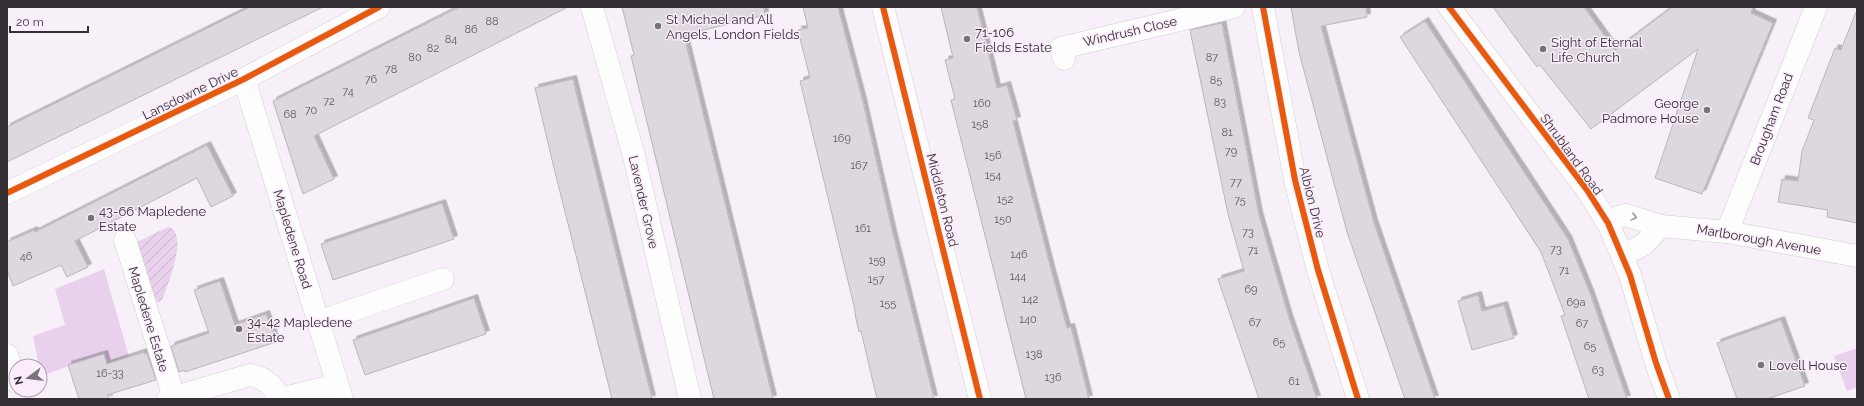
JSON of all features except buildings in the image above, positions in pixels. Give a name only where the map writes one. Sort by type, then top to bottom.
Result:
[{"type":"street","name":"Lansdowne Drive","points":[[7,193],[244,79],[378,7]]},
{"type":"street","name":"Lavender Grove","points":[[592,7],[634,156],[690,399]]},
{"type":"street","name":"Middleton Road","points":[[883,7],[980,399]]},
{"type":"street","name":"Windrush Close","points":[[1064,59],[1061,48],[1234,7]]},
{"type":"street","name":"Albion Drive","points":[[1263,7],[1296,180],[1318,270],[1358,399]]},
{"type":"street","name":"Shrubland Road","points":[[1449,7],[1587,190],[1608,224],[1622,256],[1669,399]]},
{"type":"street","name":"Brougham Road","points":[[1727,232],[1816,7]]},
{"type":"street","name":"Mapledene Road","points":[[244,79],[340,392]]},
{"type":"street","name":"Marlborough Avenue","points":[[1608,224],[1618,217],[1626,215],[1661,226],[1727,232],[1857,256]]},
{"type":"street","points":[[1622,256],[1643,245],[1661,226]]},
{"type":"street","name":"Mapledene Estate","points":[[125,240],[171,398],[250,375],[257,376],[265,380],[273,387],[280,399],[340,392]]},
{"type":"street","points":[[318,322],[444,279]]},
{"type":"shaded area","points":[[168,227],[174,231],[177,239],[177,249],[172,273],[162,300],[158,302],[153,300],[137,242]]},
{"type":"shaded area","points":[[104,269],[129,357],[107,364],[103,354],[48,374],[48,358],[37,358],[33,336],[65,325],[55,289]]},
{"type":"shaded area","points":[[1857,348],[1857,387],[1847,391],[1834,356]]},
{"type":"cycle path","points":[[7,193],[244,79],[379,7]]},
{"type":"cycle path","points":[[883,7],[980,399]]},
{"type":"cycle path","points":[[1263,7],[1295,180],[1318,270],[1358,399]]},
{"type":"cycle path","points":[[1449,7],[1587,190],[1608,223],[1630,275],[1656,363],[1669,399]]},
{"type":"place","name":"St Michael and All Angels, London Fields","points":[[658,26]]},
{"type":"place","name":"71-106 Fields Estate","points":[[967,39]]},
{"type":"place","name":"Sight of Eternal Life Church","points":[[1543,49]]},
{"type":"place","name":"George Padmore House","points":[[1707,110]]},
{"type":"place","name":"43-66 Mapledene Estate","points":[[91,218]]},
{"type":"place","name":"34-42 Mapledene Estate","points":[[239,329]]},
{"type":"place","name":"Lovell House","points":[[1761,365]]}]
